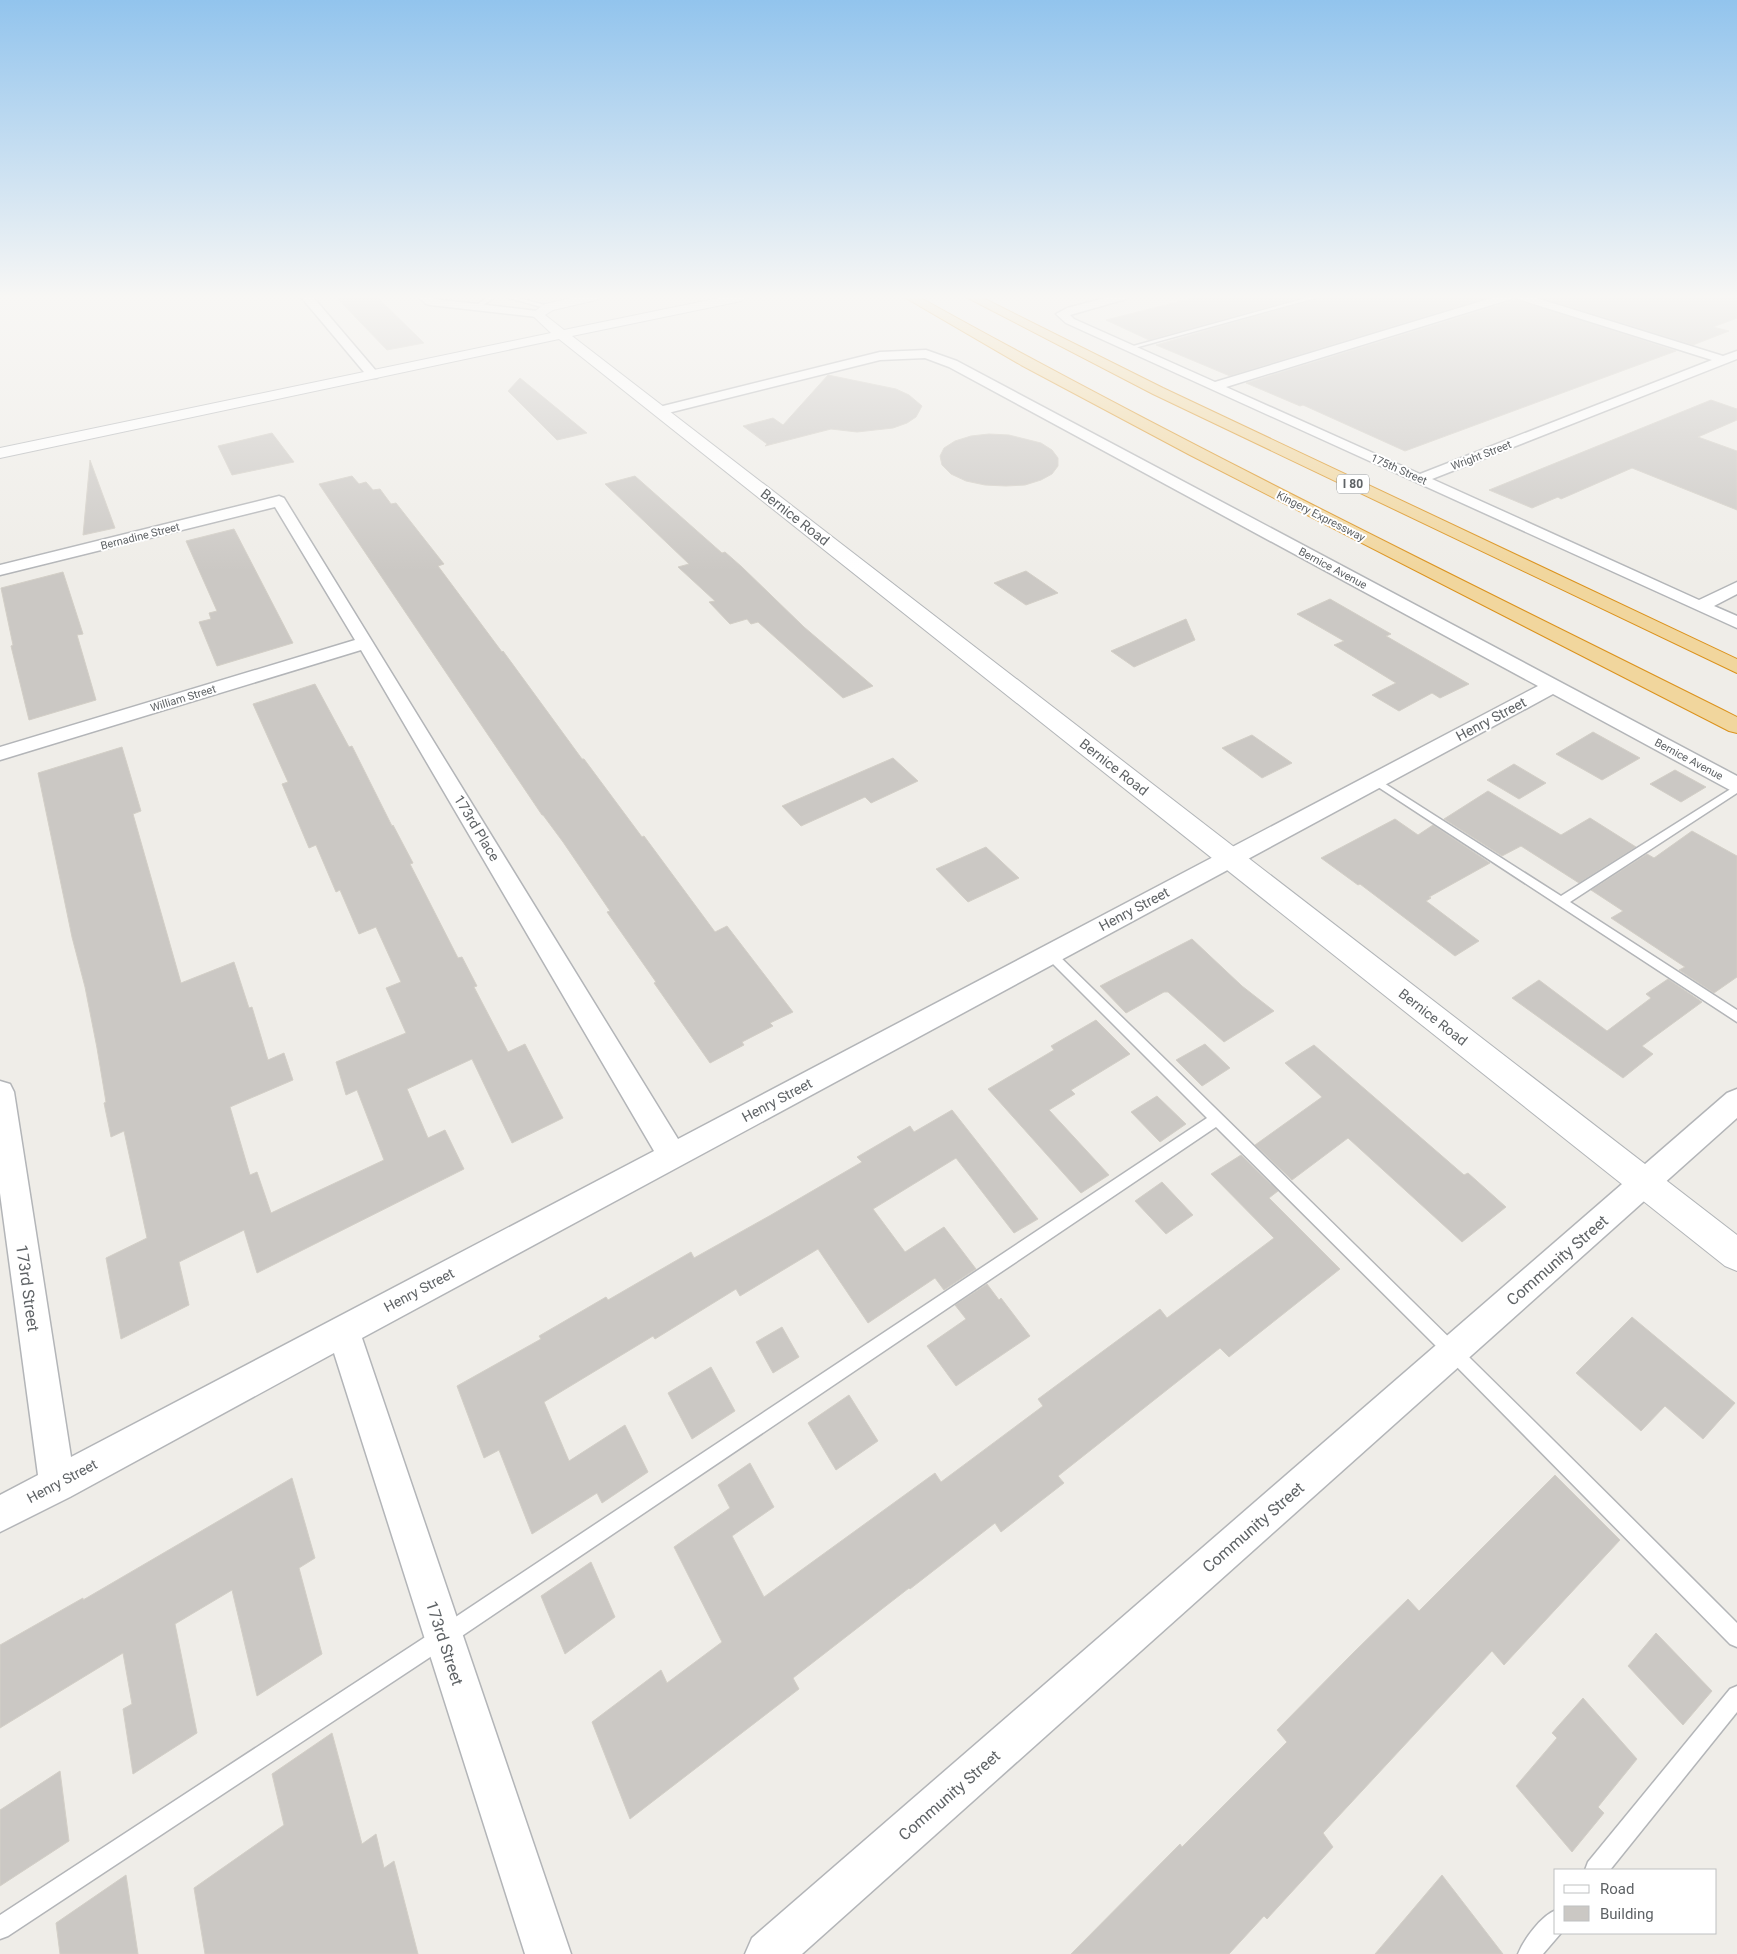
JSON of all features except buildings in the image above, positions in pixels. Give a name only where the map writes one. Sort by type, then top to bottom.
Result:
[{"type":"highway","name":"Kingery Expressway","points":[[1075,388],[1188,448],[1737,726]]},
{"type":"highway","name":"I 80","points":[[1151,388],[1737,667]]},
{"type":"street","points":[[0,453],[310,388]]},
{"type":"street","name":"Bernice Road","points":[[630,388],[1737,1255]]},
{"type":"street","name":"Bernice Avenue","points":[[660,412],[754,388]]},
{"type":"street","name":"Bernice Avenue","points":[[998,388],[1737,786]]},
{"type":"street","name":"175th Street","points":[[1220,388],[1737,623]]},
{"type":"street","name":"Wright Street","points":[[1420,479],[1651,388]]},
{"type":"street","name":"Bernadine Street","points":[[0,570],[279,501]]},
{"type":"street","name":"173rd Place","points":[[279,501],[672,1155]]},
{"type":"street","points":[[1700,606],[1737,587]]},
{"type":"street","name":"William Street","points":[[0,754],[366,643]]},
{"type":"street","name":"Henry Street","points":[[0,1514],[1553,686]]},
{"type":"street","name":"173rd Street","points":[[0,1092],[57,1484]]},
{"type":"street","name":"Community Street","points":[[768,1954],[1737,1101]]},
{"type":"street","name":"173rd Street","points":[[343,1331],[548,1954]]},
{"type":"lane","points":[[1376,781],[1737,1017]]},
{"type":"lane","points":[[1561,902],[1737,786]]},
{"type":"lane","points":[[1050,954],[1453,1351],[1737,1637]]},
{"type":"lane","points":[[0,1928],[443,1636],[1218,1118]]},
{"type":"lane","points":[[1597,1869],[1737,1696]]},
{"type":"lane","points":[[1529,1954],[1554,1923]]}]
